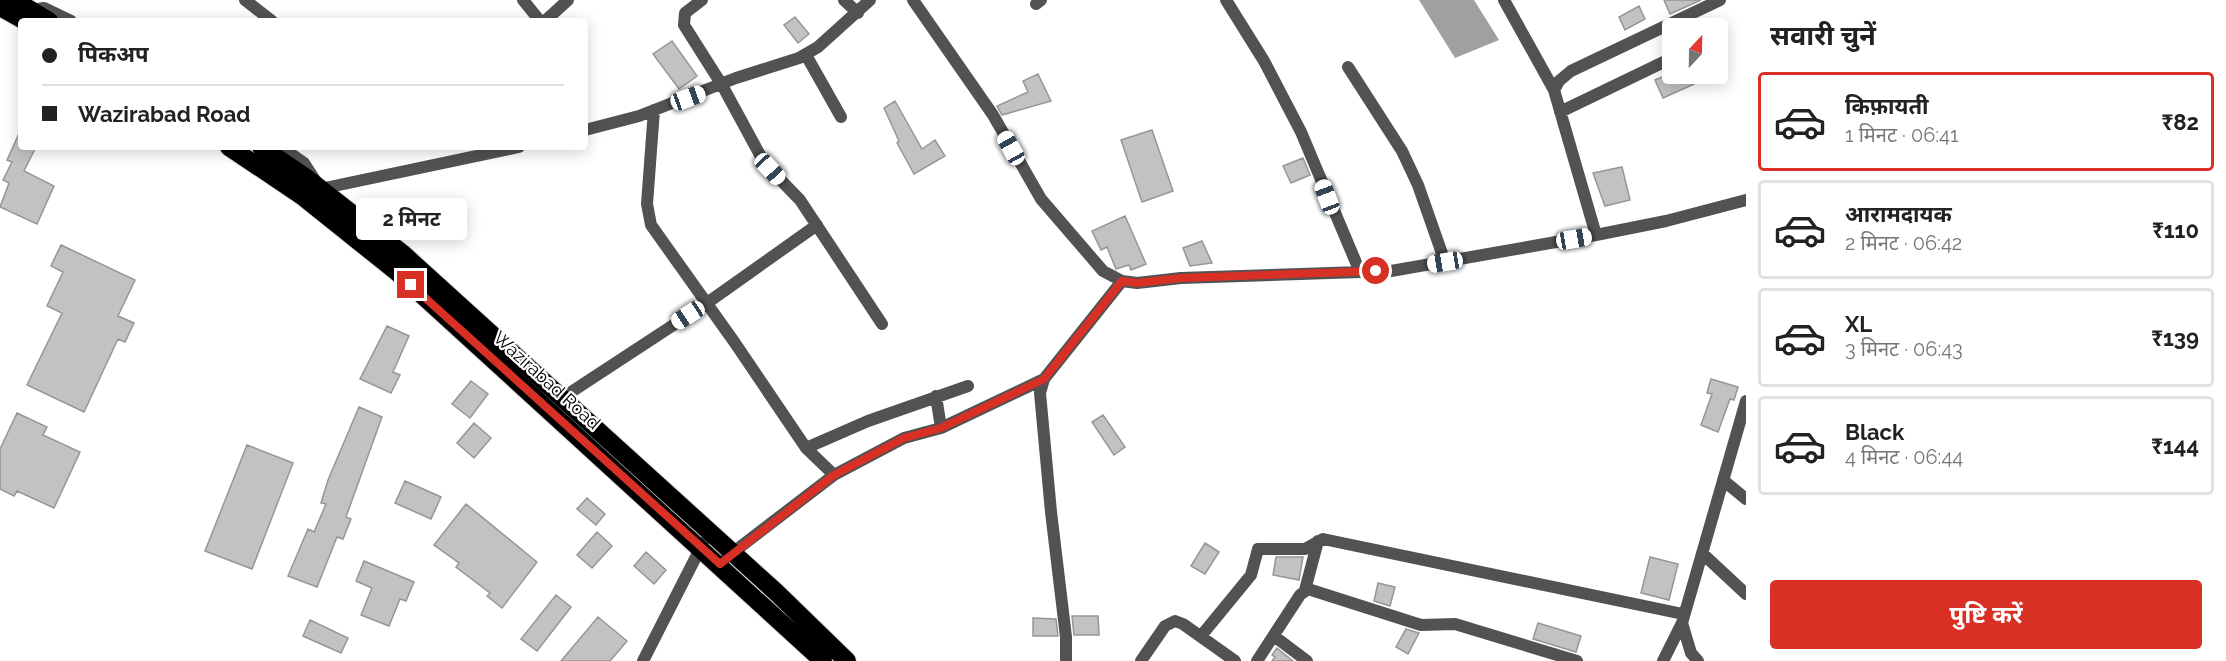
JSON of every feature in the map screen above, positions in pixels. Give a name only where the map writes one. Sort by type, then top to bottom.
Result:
[{"type":"highway","points":[[14,0],[28,16]]},
{"type":"highway","points":[[0,7],[28,16]]},
{"type":"highway","name":"Wazirabad Road","points":[[234,150],[316,197],[402,253],[562,398],[705,539]]},
{"type":"highway","name":"Wazirabad Road","points":[[264,150],[397,272],[847,661]]},
{"type":"highway","name":"Wazirabad Road","points":[[726,558],[823,661]]},
{"type":"street","points":[[245,0],[268,18]]},
{"type":"street","points":[[523,0],[538,18]]},
{"type":"street","points":[[548,18],[568,0]]},
{"type":"street","points":[[702,0],[686,13],[684,25],[722,85],[770,169],[800,200],[882,324]]},
{"type":"street","points":[[844,0],[858,13]]},
{"type":"street","points":[[588,129],[654,110],[806,55],[858,13],[870,0]]},
{"type":"street","points":[[914,0],[989,109],[1041,199],[1103,271],[1122,281],[1137,283],[1181,278],[1391,271],[1596,235],[1666,221],[1746,200]]},
{"type":"street","points":[[1226,0],[1264,61],[1301,132],[1360,272]]},
{"type":"street","points":[[1503,0],[1554,90],[1596,235]]},
{"type":"street","points":[[1688,18],[1720,0]]},
{"type":"street","points":[[28,16],[44,8],[65,18]]},
{"type":"street","points":[[1554,90],[1559,81],[1571,71],[1662,31]]},
{"type":"street","points":[[806,55],[841,117]]},
{"type":"street","points":[[1560,112],[1662,63]]},
{"type":"street","points":[[1348,67],[1402,151],[1418,185],[1445,262]]},
{"type":"street","points":[[654,110],[648,216],[657,234],[806,448],[834,475]]},
{"type":"street","points":[[285,150],[304,163],[316,197],[503,150]]},
{"type":"street","points":[[562,398],[706,303],[818,225]]},
{"type":"street","points":[[726,558],[834,475],[904,438],[941,428],[1044,379],[1122,281]]},
{"type":"street","points":[[1044,379],[1041,404],[1066,637],[1066,661]]},
{"type":"street","points":[[806,448],[936,396],[968,386]]},
{"type":"street","points":[[936,396],[941,428]]},
{"type":"street","points":[[1663,661],[1683,619],[1746,401]]},
{"type":"street","points":[[1723,480],[1746,499]]},
{"type":"street","points":[[643,661],[705,539]]},
{"type":"street","points":[[1201,636],[1251,575],[1258,549],[1305,549],[1325,539],[1683,619]]},
{"type":"street","points":[[1257,661],[1305,591],[1318,541]]},
{"type":"street","points":[[1703,554],[1746,594]]},
{"type":"street","points":[[1305,591],[1314,590],[1421,625],[1455,624],[1577,661]]},
{"type":"street","points":[[1683,619],[1685,640],[1698,661]]},
{"type":"street","points":[[1141,661],[1170,622],[1179,622],[1235,661]]},
{"type":"street","points":[[1274,636],[1307,661]]},
{"type":"shaded area","points":[[1419,0],[1474,0],[1499,40],[1455,58]]},
{"type":"building","points":[[1664,0],[1701,0],[1670,14]]},
{"type":"building","points":[[1639,6],[1645,19],[1625,30],[1619,17]]},
{"type":"building","points":[[795,17],[809,34],[798,43],[784,25]]},
{"type":"building","points":[[672,41],[697,76],[679,89],[653,54]]},
{"type":"building","points":[[1038,74],[1051,101],[1002,115],[997,106],[1028,92],[1023,81]]},
{"type":"building","points":[[1662,77],[1662,84],[1694,84],[1663,98],[1655,80]]},
{"type":"building","points":[[895,101],[922,149],[935,140],[945,156],[914,174],[897,143],[899,141],[884,108]]},
{"type":"building","points":[[1152,130],[1173,191],[1142,202],[1121,140]]},
{"type":"building","points":[[18,136],[18,150],[34,150],[24,171],[54,186],[37,224],[0,207],[9,183],[3,180],[12,162],[7,160]]},
{"type":"building","points":[[1303,158],[1310,175],[1291,183],[1283,166]]},
{"type":"building","points":[[1622,167],[1630,200],[1605,206],[1593,173]]},
{"type":"building","points":[[1125,216],[1146,264],[1131,270],[1129,265],[1116,269],[1107,247],[1101,250],[1092,231]]},
{"type":"building","points":[[1202,241],[1212,263],[1190,266],[1183,248]]},
{"type":"building","points":[[61,245],[135,280],[118,316],[134,323],[125,342],[118,339],[84,412],[27,385],[62,313],[47,306],[63,272],[51,266]]},
{"type":"building","points":[[387,326],[409,336],[393,372],[400,375],[391,393],[360,379]]},
{"type":"building","points":[[1711,379],[1738,387],[1734,400],[1730,399],[1718,432],[1701,425],[1712,394],[1707,393]]},
{"type":"building","points":[[471,381],[488,394],[470,418],[452,404]]},
{"type":"building","points":[[359,407],[382,417],[346,517],[351,519],[343,539],[337,537],[317,587],[288,576],[308,529],[314,532],[326,504],[321,503],[328,480]]},
{"type":"building","points":[[17,413],[47,427],[43,435],[80,452],[54,508],[17,491],[14,496],[0,489],[0,449]]},
{"type":"building","points":[[1103,415],[1125,447],[1114,455],[1092,422]]},
{"type":"building","points":[[474,423],[491,438],[474,458],[457,443]]},
{"type":"building","points":[[247,445],[293,463],[252,569],[205,551]]},
{"type":"building","points":[[405,481],[441,497],[431,519],[395,503]]},
{"type":"building","points":[[587,498],[605,514],[596,525],[577,509]]},
{"type":"building","points":[[466,504],[537,562],[502,608],[487,596],[490,593],[456,567],[459,563],[434,545]]},
{"type":"building","points":[[597,532],[612,546],[592,568],[577,555]]},
{"type":"building","points":[[1205,543],[1219,552],[1205,574],[1191,566]]},
{"type":"building","points":[[646,552],[666,570],[654,584],[634,566]]},
{"type":"building","points":[[1276,557],[1303,557],[1299,580],[1273,575]]},
{"type":"building","points":[[1650,557],[1678,564],[1669,600],[1641,593]]},
{"type":"building","points":[[364,561],[414,582],[406,601],[400,599],[389,626],[361,615],[372,588],[356,581]]},
{"type":"building","points":[[1378,583],[1395,587],[1390,606],[1374,601]]},
{"type":"building","points":[[556,595],[571,607],[537,651],[521,639]]},
{"type":"building","points":[[1072,616],[1098,616],[1099,635],[1074,635]]},
{"type":"building","points":[[598,617],[627,641],[610,661],[561,661]]},
{"type":"building","points":[[1033,618],[1056,619],[1058,636],[1033,636]]},
{"type":"building","points":[[310,620],[348,638],[341,653],[303,636]]},
{"type":"building","points":[[1538,623],[1581,636],[1576,652],[1533,639]]},
{"type":"building","points":[[1406,629],[1419,633],[1408,654],[1396,647]]},
{"type":"building","points":[[1277,648],[1293,661],[1272,661],[1275,657],[1272,655]]},
{"type":"route","points":[[411,285],[720,564],[834,475],[904,438],[941,428],[1044,379],[1122,281],[1137,283],[1181,278],[1376,271]]}]
